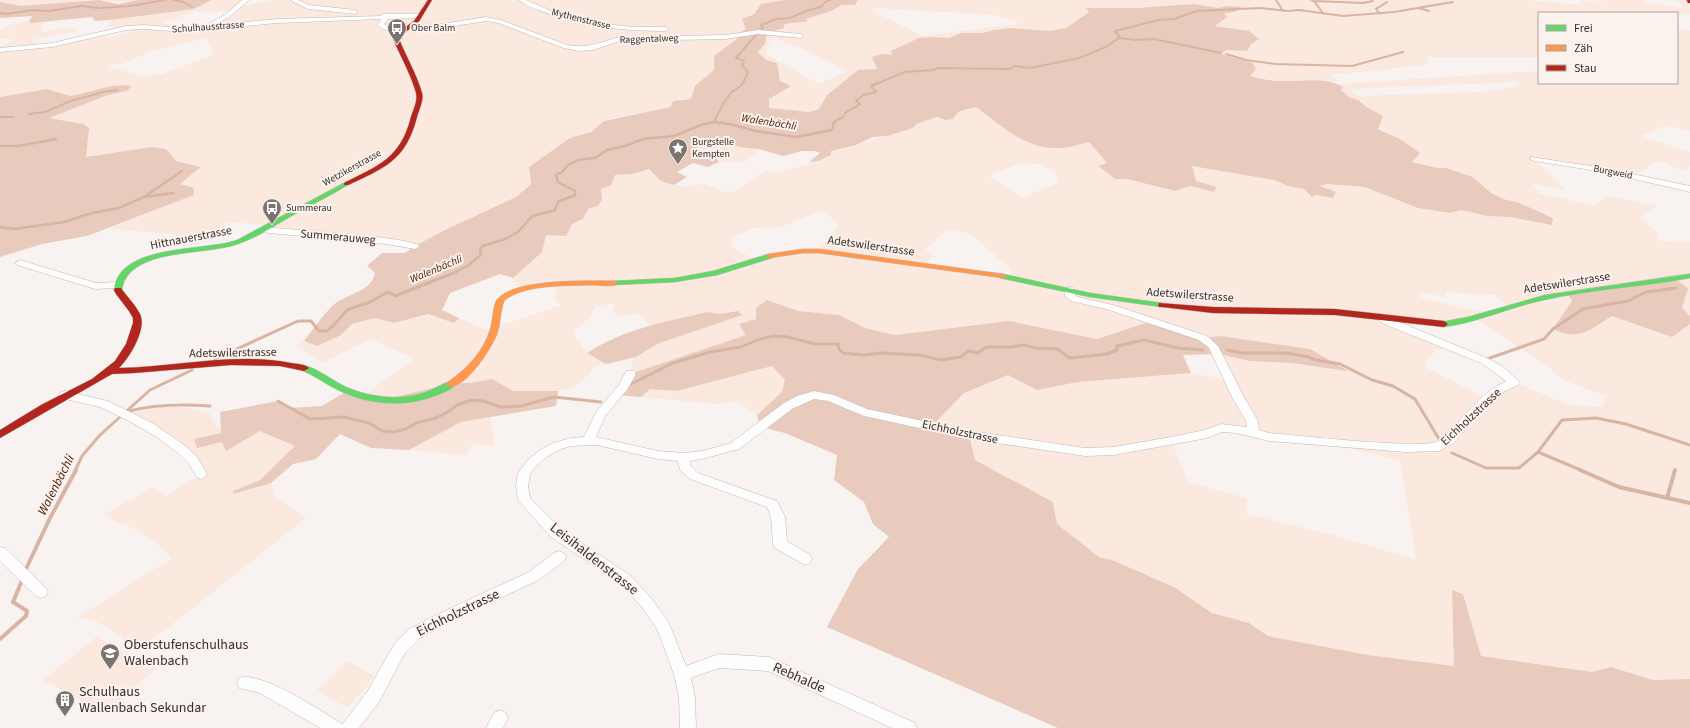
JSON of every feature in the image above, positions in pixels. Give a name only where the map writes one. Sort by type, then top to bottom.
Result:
[{"type":"street","points":[[209,27],[246,0]]},
{"type":"street","points":[[293,0],[300,5],[316,9],[365,13],[386,17]]},
{"type":"street","points":[[405,29],[413,25],[430,0]]},
{"type":"street","name":"Mythenstrasse","points":[[522,0],[544,10],[598,24],[641,30],[666,29]]},
{"type":"street","name":"Schulhausstrasse","points":[[0,50],[52,45],[126,28],[144,27],[183,30],[276,21],[419,16]]},
{"type":"street","name":"Raggentalweg","points":[[386,17],[380,25],[387,30],[442,26],[492,19],[566,46],[586,49],[620,39],[726,37],[758,32],[801,36]]},
{"type":"street","name":"Wetzikerstrasse","points":[[307,205],[386,162],[399,153],[406,142],[419,99],[419,94],[396,41],[396,37],[405,29]]},
{"type":"street","name":"Burgweid","points":[[1534,160],[1604,170],[1690,189]]},
{"type":"street","name":"Hittnauerstrasse","points":[[118,285],[122,277],[130,268],[148,259],[171,253],[227,246],[262,230],[307,205]]},
{"type":"street","name":"Summerauweg","points":[[262,230],[370,240],[415,246]]},
{"type":"street","name":"Adetswilerstrasse","points":[[110,370],[127,372],[224,363],[281,364],[312,369],[347,391],[363,396],[383,400],[408,400],[427,395],[444,388],[459,378],[473,364],[485,349],[494,333],[500,301],[507,294],[514,291],[557,284],[652,282],[675,280],[714,273],[775,254],[802,251],[842,253],[920,265],[988,273],[1120,300],[1190,309],[1323,312],[1456,324],[1476,319],[1523,302],[1547,297],[1690,276]]},
{"type":"street","points":[[0,435],[65,395],[110,370],[121,360],[136,332],[138,319],[133,310],[119,294],[118,285],[95,286],[20,263]]},
{"type":"street","points":[[1069,290],[1070,296],[1075,299],[1109,307],[1186,331],[1203,338],[1213,346],[1238,397],[1252,421],[1253,433]]},
{"type":"street","name":"Eichholzstrasse","points":[[684,457],[702,456],[735,446],[788,406],[800,399],[814,395],[830,398],[864,412],[970,436],[1085,452],[1114,451],[1171,441],[1207,434],[1221,428],[1269,437],[1406,448],[1439,447],[1450,440],[1475,411],[1497,390],[1514,382],[1485,361],[1401,328],[1380,317]]},
{"type":"street","points":[[588,441],[593,428],[605,408],[627,384],[630,374]]},
{"type":"street","points":[[65,395],[76,400],[103,403],[124,413],[165,438],[191,458],[201,474]]},
{"type":"street","name":"Leisihaldenstrasse","points":[[684,457],[658,455],[588,441],[571,442],[557,446],[544,453],[524,473],[522,486],[524,500],[556,532],[626,580],[646,602],[663,626],[682,674],[687,697],[688,728]]},
{"type":"street","points":[[684,457],[684,467],[694,476],[772,504],[778,517],[780,544],[805,559]]},
{"type":"street","points":[[0,552],[42,592]]},
{"type":"street","name":"Eichholzstrasse","points":[[349,728],[373,696],[400,648],[414,634],[441,619],[534,576],[559,556]]},
{"type":"street","name":"Rebhalde","points":[[682,674],[719,661],[769,664],[910,728]]},
{"type":"street","points":[[245,683],[263,687],[335,728]]},
{"type":"shaded area","points":[[0,0],[99,0],[24,6],[0,2]]},
{"type":"shaded area","points":[[99,0],[139,0],[124,2]]},
{"type":"shaded area","points":[[99,0],[118,4],[139,0],[211,0],[194,9],[110,20],[95,21],[92,17],[31,23],[29,21],[32,16],[0,18],[0,2],[21,6]]},
{"type":"shaded area","points":[[211,0],[241,0],[233,7],[278,0],[785,0],[772,3],[742,19],[747,29],[714,70],[695,86],[691,99],[673,101],[672,107],[608,119],[585,134],[516,197],[445,230],[415,246],[262,230],[270,225],[226,222],[199,244],[180,245],[186,235],[109,229],[193,195],[180,184],[201,167],[175,161],[166,149],[152,147],[86,157],[89,128],[83,124],[48,118],[108,95],[127,91],[132,86],[112,86],[71,96],[47,89],[0,97],[0,47],[14,39],[0,39],[0,31],[12,24],[29,21],[31,23],[48,22],[42,25],[42,32],[70,27],[77,31],[35,39],[35,47],[101,33],[108,38],[132,31],[126,28],[114,30],[109,25],[110,20],[194,9]],"holes":[[[195,11],[231,12],[210,25],[175,25],[162,23]],[[207,38],[214,55],[159,75],[154,74],[146,77],[107,67],[117,63],[122,64],[152,51]]]},
{"type":"shaded area","points":[[785,0],[858,0],[855,5],[842,5],[831,11],[806,19],[808,21],[784,25],[784,28],[767,33],[765,44],[758,52],[766,60],[777,63],[780,81],[791,86],[769,99],[769,108],[809,112],[819,109],[827,95],[858,70],[877,69],[872,57],[881,54],[892,55],[891,51],[919,38],[949,38],[961,33],[982,33],[1010,28],[1049,31],[1066,28],[1089,12],[1086,8],[1138,8],[1193,4],[1218,8],[1227,6],[1242,7],[1235,12],[1224,13],[1227,17],[1215,26],[1249,31],[1259,39],[1251,44],[1247,51],[1226,50],[1221,54],[1253,63],[1256,69],[1250,76],[1275,81],[1312,80],[1329,82],[1343,87],[1341,90],[1349,97],[1358,100],[1368,108],[1383,116],[1378,129],[1400,139],[1420,153],[1412,162],[1438,168],[1446,168],[1473,177],[1491,193],[1503,199],[1517,202],[1553,218],[1552,225],[1510,217],[1487,216],[1461,210],[1450,213],[1418,208],[1365,187],[1327,184],[1320,186],[1336,192],[1333,198],[1315,195],[1312,197],[1304,189],[1288,186],[1274,180],[1192,166],[1196,181],[1217,187],[1214,192],[1190,186],[1175,191],[1127,179],[1115,179],[1098,166],[1107,163],[1089,142],[1064,148],[1048,148],[1036,145],[1015,136],[976,107],[958,112],[953,119],[945,120],[937,117],[916,124],[913,128],[887,136],[873,137],[856,145],[831,151],[831,155],[818,161],[809,162],[820,153],[814,151],[802,151],[783,156],[759,149],[740,147],[721,142],[699,146],[696,150],[712,153],[719,162],[708,167],[693,163],[677,172],[687,177],[674,185],[661,181],[649,169],[632,174],[615,175],[611,185],[601,189],[602,200],[598,206],[589,208],[583,219],[572,224],[566,236],[546,235],[542,252],[513,278],[500,274],[450,293],[442,310],[459,318],[454,323],[428,314],[394,323],[375,318],[352,324],[341,335],[317,346],[304,341],[333,305],[370,284],[375,273],[367,266],[382,253],[405,253],[445,230],[516,197],[531,184],[529,167],[570,138],[591,132],[604,121],[671,107],[673,101],[691,99],[695,86],[714,70],[714,56],[742,35],[740,33],[746,29],[742,19],[754,14],[761,4]]},
{"type":"shaded area","points":[[858,0],[1525,0],[1585,5],[1579,1],[1643,0],[1647,3],[1683,8],[1678,0],[1689,0],[1690,14],[1678,14],[1678,12],[1538,12],[1538,57],[1427,57],[1429,64],[1373,71],[1331,74],[1336,82],[1311,80],[1278,81],[1249,76],[1220,54],[1226,50],[1247,51],[1249,31],[1215,26],[1216,13],[1227,6],[1218,8],[1193,4],[1138,8],[1087,8],[1089,11],[1066,28],[1049,31],[1010,28],[982,33],[961,33],[949,38],[934,37],[892,56],[881,54],[872,57],[877,69],[858,70],[827,95],[819,109],[809,112],[769,108],[769,99],[790,86],[776,75],[758,52],[765,44],[767,33],[794,21],[802,23],[806,19],[831,11],[842,5],[855,5]],"holes":[[[878,8],[995,15],[1021,24],[922,36],[869,9]],[[771,37],[801,48],[848,71],[819,84],[765,54]]]},
{"type":"shaded area","points":[[1685,29],[1690,31],[1690,131],[1666,125],[1641,136],[1690,152],[1690,166],[1683,171],[1659,160],[1633,176],[1535,160],[1566,191],[1533,183],[1538,193],[1594,206],[1605,196],[1657,206],[1640,217],[1656,232],[1659,241],[1690,242],[1690,679],[1653,680],[1611,667],[1592,672],[1481,656],[1463,594],[1452,590],[1454,666],[1368,655],[1268,636],[1249,623],[1212,613],[1174,587],[1112,560],[1099,557],[1057,524],[1053,502],[975,460],[971,444],[931,426],[964,393],[1008,375],[1037,390],[1078,382],[1191,373],[1229,380],[1218,354],[1250,361],[1285,346],[1203,338],[1152,321],[1097,339],[1009,321],[895,335],[865,328],[839,315],[798,311],[767,301],[756,319],[739,324],[747,335],[630,374],[633,361],[643,351],[685,333],[741,315],[738,311],[718,314],[707,312],[651,326],[637,312],[621,317],[612,311],[616,303],[596,306],[587,320],[572,332],[587,353],[606,364],[592,368],[590,373],[573,387],[558,391],[514,391],[492,379],[471,383],[453,383],[419,398],[363,396],[414,359],[371,339],[323,362],[296,346],[303,341],[317,346],[341,335],[352,324],[375,318],[394,323],[428,314],[454,322],[459,318],[493,333],[496,327],[562,305],[555,298],[557,285],[521,289],[513,278],[541,252],[546,235],[583,219],[589,208],[602,200],[601,189],[611,185],[615,175],[632,174],[649,169],[661,181],[682,187],[705,184],[727,193],[733,192],[765,171],[781,172],[802,166],[818,161],[830,151],[848,148],[887,136],[912,128],[916,124],[937,117],[945,120],[958,112],[972,109],[976,106],[1015,136],[1036,145],[1048,148],[1064,148],[1089,142],[1108,163],[1098,167],[1115,179],[1127,179],[1175,191],[1190,186],[1214,192],[1217,188],[1196,181],[1192,166],[1274,180],[1288,186],[1304,188],[1315,195],[1333,198],[1336,192],[1320,186],[1327,184],[1365,187],[1418,208],[1450,213],[1461,210],[1487,216],[1510,217],[1552,225],[1553,217],[1517,202],[1503,199],[1491,193],[1473,177],[1446,168],[1438,168],[1412,162],[1420,153],[1400,139],[1378,128],[1383,116],[1368,108],[1358,100],[1349,97],[1341,90],[1343,87],[1339,84],[1538,71],[1538,84],[1678,84],[1678,30]],"holes":[[[1517,82],[1522,85],[1478,92],[1358,96],[1350,89]],[[1020,163],[1041,164],[1056,173],[1059,183],[1023,197],[988,176]],[[821,211],[840,224],[818,251],[755,260],[731,246],[732,238],[753,228],[780,227]],[[947,229],[971,234],[1009,267],[1012,272],[1011,276],[921,265],[934,256],[925,250]],[[1420,292],[1445,297],[1446,292],[1495,295],[1508,307],[1498,310],[1476,310],[1452,306],[1420,297]],[[1381,317],[1456,324],[1476,319],[1550,368],[1564,380],[1606,396],[1602,407],[1569,405],[1514,382],[1487,399],[1423,366],[1437,349],[1452,349]],[[1236,429],[1330,444],[1400,460],[1416,560],[1340,537],[1246,514],[1247,498],[1189,483],[1171,441]]]},
{"type":"shaded area","points":[[112,86],[132,86],[127,91],[108,95],[49,118],[83,124],[89,128],[86,157],[152,147],[166,149],[176,161],[201,167],[180,184],[194,188],[194,195],[87,236],[42,244],[0,257],[0,97],[47,89],[71,96]]},
{"type":"shaded area","points":[[721,142],[740,147],[759,149],[745,162],[719,162],[714,154],[696,150],[699,146]]},
{"type":"shaded area","points":[[1675,279],[1688,288],[1682,308],[1690,316],[1690,324],[1672,337],[1612,316],[1591,329],[1578,334],[1562,333],[1553,329],[1572,301],[1568,294]]},
{"type":"shaded area","points":[[767,300],[798,311],[839,315],[865,328],[895,335],[1009,321],[1097,339],[1152,321],[1203,338],[1220,336],[1310,349],[1348,371],[1292,363],[1250,361],[1218,354],[1183,355],[1191,373],[1078,382],[1037,390],[1008,375],[964,393],[932,426],[970,435],[975,460],[1053,502],[1057,524],[1099,557],[1112,560],[1174,587],[1212,613],[1249,623],[1268,636],[1368,655],[1454,666],[1452,590],[1463,594],[1481,656],[1592,672],[1611,667],[1653,680],[1690,679],[1690,728],[1058,728],[827,627],[858,569],[889,537],[873,524],[864,502],[834,480],[837,455],[785,433],[760,427],[757,415],[782,392],[785,380],[772,366],[677,391],[650,389],[641,397],[618,395],[630,374],[746,335],[739,324],[756,319],[756,308]]},
{"type":"shaded area","points":[[738,311],[742,315],[657,344],[636,357],[606,364],[587,353],[615,338],[645,327],[707,312],[719,314]]},
{"type":"shaded area","points":[[772,366],[785,380],[782,393],[757,415],[738,401],[718,404],[641,397],[650,389],[677,391]]},
{"type":"shaded area","points":[[492,379],[514,391],[558,391],[556,406],[461,422],[409,450],[371,448],[340,434],[316,459],[293,464],[271,483],[233,494],[233,491],[260,480],[295,446],[260,431],[226,451],[222,442],[197,448],[194,439],[221,433],[220,412],[278,401],[289,408],[322,406],[347,391],[383,400],[453,383],[471,383]]},
{"type":"shaded area","points":[[168,405],[208,412],[217,426],[233,432],[260,431],[296,446],[260,480],[233,491],[233,494],[271,483],[275,496],[306,518],[138,651],[126,644],[122,636],[95,621],[78,617],[172,558],[158,545],[131,527],[115,522],[105,514],[154,487],[165,497],[201,474],[191,458],[129,415],[140,409]]},
{"type":"shaded area","points":[[490,417],[495,446],[472,444],[466,455],[409,450],[461,422]]},
{"type":"shaded area","points":[[96,637],[157,668],[104,714],[43,680]]},
{"type":"shaded area","points":[[346,661],[374,675],[367,686],[347,708],[317,690]]},
{"type":"waterway","points":[[0,13],[5,14],[33,10],[48,11],[82,6],[98,8],[130,6],[165,0]]},
{"type":"waterway","points":[[174,0],[184,2],[192,7]]},
{"type":"waterway","points":[[761,30],[763,28],[761,25],[776,19],[790,18],[806,11],[821,7],[825,2],[830,0]]},
{"type":"waterway","points":[[1276,0],[1283,10]]},
{"type":"waterway","points":[[1314,1],[1363,3],[1373,1]]},
{"type":"waterway","points":[[1314,1],[1323,13]]},
{"type":"waterway","points":[[1379,13],[1376,9],[1387,2]]},
{"type":"waterway","name":"Walenbächli","points":[[1379,13],[1453,2]]},
{"type":"waterway","name":"Walenbächli","points":[[839,119],[844,116],[845,113],[860,104],[856,101],[863,95],[876,92],[871,86],[905,72],[933,70],[938,68],[1010,69],[1015,66],[1030,68],[1079,58],[1106,47],[1120,37],[1115,31],[1159,20],[1174,19],[1197,11],[1260,8],[1283,10]]},
{"type":"waterway","name":"Walenbächli","points":[[1418,8],[1429,11]]},
{"type":"waterway","name":"Walenbächli","points":[[1283,10],[1299,10],[1343,16],[1379,13]]},
{"type":"waterway","points":[[715,119],[732,92],[742,85],[748,72],[742,65],[744,61],[736,58],[757,34]]},
{"type":"waterway","points":[[1119,38],[1136,40],[1154,39],[1221,53]]},
{"type":"waterway","points":[[1226,54],[1246,60],[1275,64],[1352,66],[1403,52]]},
{"type":"waterway","points":[[29,114],[45,112],[71,101],[103,92],[118,90]]},
{"type":"waterway","points":[[0,117],[14,117]]},
{"type":"waterway","name":"Walenbächli","points":[[714,122],[716,118]]},
{"type":"waterway","name":"Walenbächli","points":[[714,122],[730,124],[756,131],[796,137],[832,130],[834,122],[841,118]]},
{"type":"waterway","name":"Walenbächli","points":[[453,273],[467,266],[481,255],[480,249],[483,246],[505,239],[518,232],[532,216],[555,210],[558,202],[575,195],[575,191],[558,182],[556,175],[562,172],[568,165],[578,160],[595,158],[607,150],[625,146],[643,139],[674,136],[701,125],[714,122]]},
{"type":"waterway","points":[[0,146],[19,146],[56,139]]},
{"type":"waterway","points":[[144,197],[182,171]]},
{"type":"waterway","points":[[144,197],[173,193]]},
{"type":"waterway","points":[[0,227],[14,229],[64,222],[92,213],[119,208],[144,197]]},
{"type":"waterway","name":"Walenbächli","points":[[215,359],[298,321],[311,321],[319,331],[327,331],[347,310],[370,302],[386,293],[389,292],[395,296],[456,272]]},
{"type":"waterway","points":[[1487,359],[1544,339],[1553,329],[1583,309],[1628,301],[1646,292],[1676,288]]},
{"type":"waterway","points":[[631,384],[673,363],[710,352],[741,347],[757,340],[773,336],[788,337],[815,344],[838,344],[839,349],[843,353],[863,355],[881,353],[919,355],[941,360],[961,357],[968,351],[978,353],[986,347],[1011,347],[1024,345],[1036,348],[1057,349],[1070,358],[1107,354],[1117,350],[1117,346],[1144,340],[1178,348],[1203,350]]},
{"type":"waterway","points":[[1227,350],[1242,353],[1286,353],[1309,357],[1316,360],[1340,364],[1372,380],[1393,386],[1415,399],[1439,439]]},
{"type":"waterway","name":"Walenbächli","points":[[75,471],[82,456],[100,435],[150,390],[192,370]]},
{"type":"waterway","points":[[278,401],[310,419],[344,417],[369,423],[382,431],[393,432],[406,429],[416,423],[436,418],[448,412],[457,405],[471,400],[483,401],[501,407],[521,406],[554,397],[601,402]]},
{"type":"waterway","points":[[129,411],[169,405],[210,406]]},
{"type":"waterway","points":[[1538,452],[1562,420],[1596,418],[1626,424],[1690,445]]},
{"type":"waterway","points":[[1452,453],[1486,468],[1519,468],[1538,452]]},
{"type":"waterway","points":[[1538,452],[1583,471]]},
{"type":"waterway","name":"Walenbächli","points":[[25,571],[50,518],[76,470]]},
{"type":"waterway","points":[[1580,470],[1619,487],[1667,498]]},
{"type":"waterway","points":[[1667,498],[1675,470]]},
{"type":"waterway","points":[[1667,498],[1690,503]]},
{"type":"waterway","name":"Walenbächli","points":[[0,639],[26,616],[27,611],[13,602],[23,578]]},
{"type":"traffic: fast","points":[[118,290],[118,285],[128,270],[150,258],[174,252],[223,246],[239,241],[253,235],[346,184]]},
{"type":"traffic: fast","points":[[613,283],[675,280],[714,273],[769,256]]},
{"type":"traffic: fast","points":[[1003,276],[1090,295],[1162,305]]},
{"type":"traffic: fast","points":[[1444,324],[1470,320],[1545,297],[1690,276]]},
{"type":"traffic: fast","points":[[304,368],[352,393],[381,399],[410,399],[438,391],[451,384]]},
{"type":"traffic: slow","points":[[769,256],[803,251],[819,251],[1003,276]]},
{"type":"traffic: slow","points":[[451,384],[466,373],[485,351],[490,342],[497,321],[500,301],[510,293],[522,289],[554,284],[613,283]]},
{"type":"traffic: jam","points":[[346,184],[387,163],[405,143],[415,116],[419,94],[396,39],[399,34],[416,22],[430,0]]},
{"type":"traffic: jam","points":[[0,435],[45,407],[96,381],[119,363],[134,337],[137,318],[136,314],[118,290]]},
{"type":"traffic: jam","points":[[1162,305],[1213,310],[1335,312],[1444,324]]},
{"type":"traffic: jam","points":[[110,371],[158,369],[256,361],[280,363],[304,368]]},
{"type":"place","name":"Ober Balm","points":[[397,45]]},
{"type":"place","name":"Burgstelle Kempten","points":[[678,165]]},
{"type":"place","name":"Summerau","points":[[272,225]]},
{"type":"place","name":"Oberstufenschulhaus Walenbach","points":[[110,670]]},
{"type":"place","name":"Schulhaus Wallenbach Sekundar","points":[[65,717]]}]
